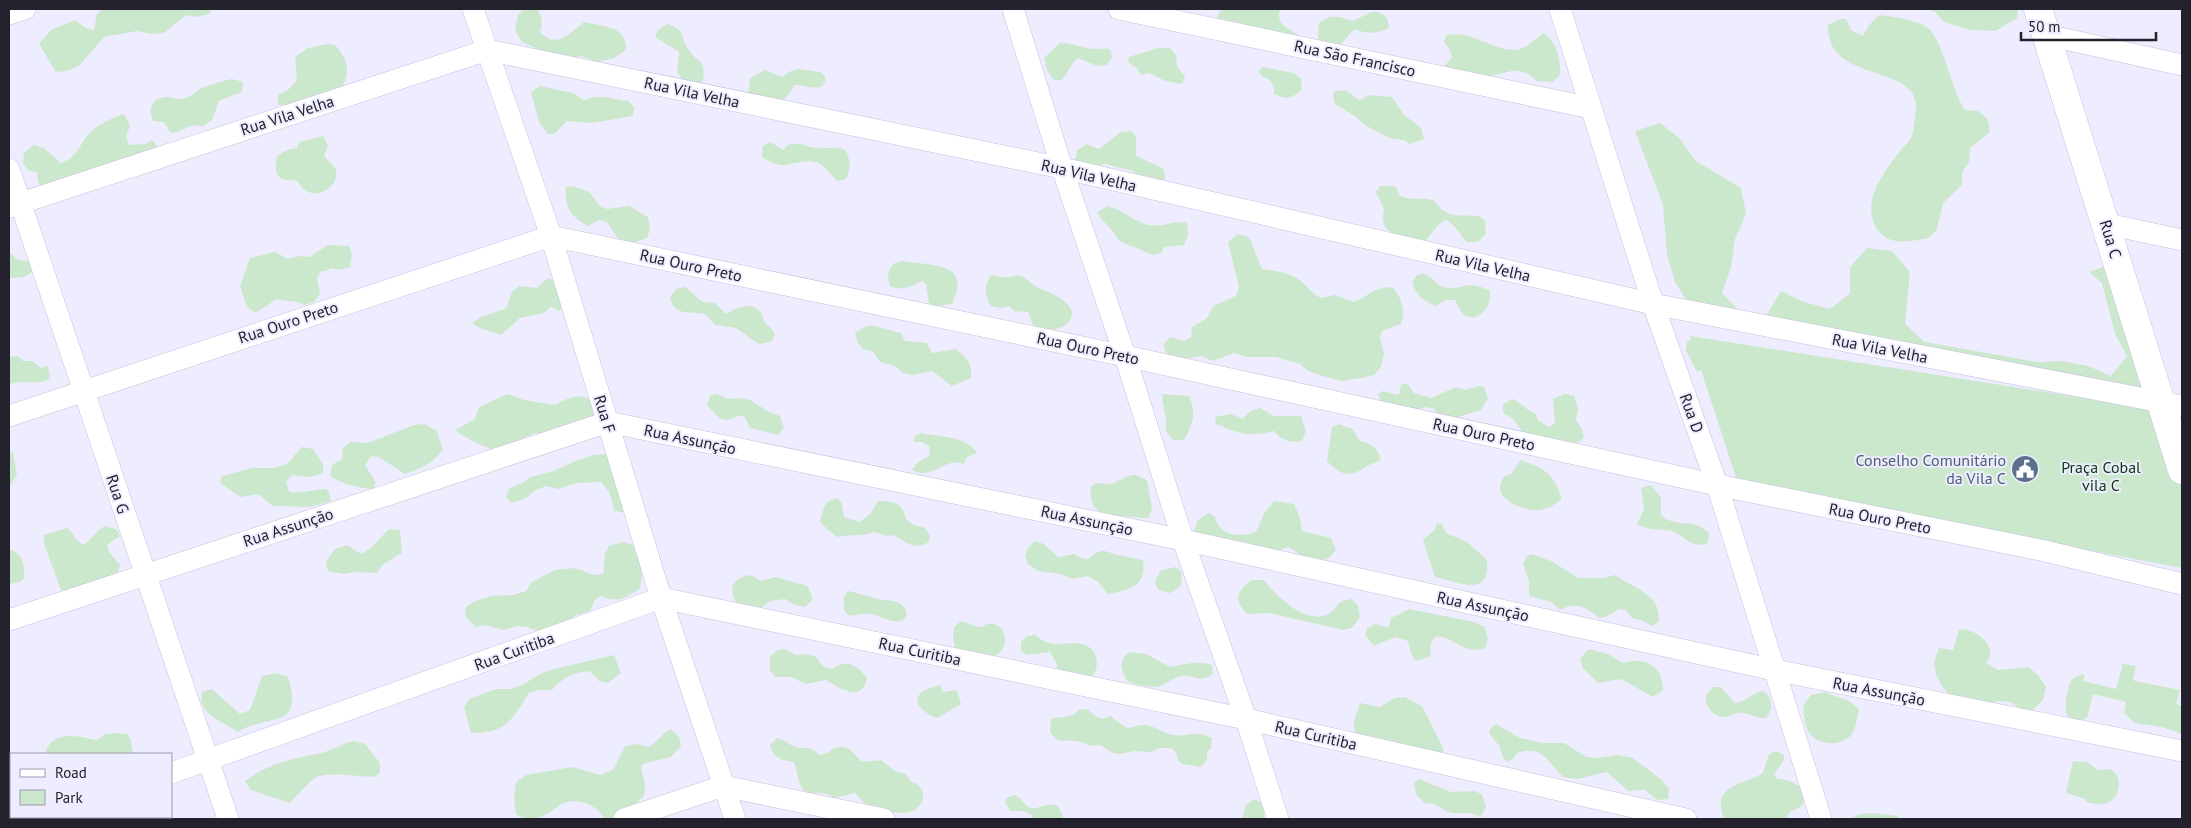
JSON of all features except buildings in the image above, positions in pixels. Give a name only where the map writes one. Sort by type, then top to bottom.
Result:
[{"type":"street","points":[[9,14],[25,9]]},
{"type":"street","name":"Rua F","points":[[473,9],[551,236],[662,598],[734,819]]},
{"type":"street","points":[[1013,9],[1062,168],[1125,356],[1183,540],[1246,719],[1278,819]]},
{"type":"street","name":"Rua São Francisco","points":[[1119,9],[1591,108]]},
{"type":"street","name":"Rua D","points":[[1560,9],[1653,304],[1717,485],[1821,819]]},
{"type":"street","name":"Rua C","points":[[2038,9],[2107,224],[2172,403],[2182,470]]},
{"type":"street","points":[[2047,35],[2182,65]]},
{"type":"street","name":"Rua Vila Velha","points":[[14,205],[486,50],[1062,168],[1653,304],[2172,403]]},
{"type":"street","name":"Rua G","points":[[9,169],[14,205],[84,390],[228,819]]},
{"type":"street","points":[[2107,224],[2182,240]]},
{"type":"street","name":"Rua Ouro Preto","points":[[9,416],[551,236],[1125,356],[1717,485],[2045,551],[2182,584]]},
{"type":"street","name":"Rua Assunção","points":[[9,620],[608,422],[1183,540],[1774,670],[2182,751]]},
{"type":"street","name":"Rua Curitiba","points":[[172,773],[662,598],[1246,719],[1686,819]]},
{"type":"street","points":[[624,819],[723,786],[884,819]]},
{"type":"green space","points":[[103,9],[212,9],[209,14],[196,17],[186,15],[164,33],[152,34],[137,31],[104,37],[79,66],[67,71],[56,72],[39,44],[51,30],[75,20],[86,28],[94,30],[97,14]]},
{"type":"green space","points":[[523,9],[536,9],[542,20],[540,32],[552,40],[563,38],[584,22],[606,26],[618,31],[623,36],[626,50],[614,58],[598,62],[581,56],[555,62],[546,53],[522,42],[515,30],[518,15]]},
{"type":"green space","points":[[1222,9],[1280,9],[1279,15],[1282,23],[1302,38],[1220,25],[1217,17]]},
{"type":"green space","points":[[1928,9],[2018,9],[2017,18],[1995,31],[1970,30],[1944,22],[1935,12]]},
{"type":"green space","points":[[1371,12],[1378,12],[1387,18],[1389,28],[1372,33],[1354,29],[1337,46],[1322,48],[1318,39],[1319,23],[1323,20],[1339,17],[1353,21]]},
{"type":"green space","points":[[1879,15],[1909,20],[1927,27],[1937,41],[1960,102],[1965,110],[1978,111],[1988,120],[1990,132],[1970,148],[1969,162],[1962,173],[1962,185],[1943,203],[1937,229],[1929,238],[1894,241],[1882,235],[1872,219],[1871,208],[1876,188],[1894,159],[1912,136],[1916,109],[1913,94],[1903,84],[1856,66],[1841,57],[1831,44],[1828,25],[1840,19],[1846,19],[1851,30],[1863,36],[1869,25]]},
{"type":"green space","points":[[667,24],[682,34],[692,55],[702,65],[703,81],[696,85],[685,84],[677,72],[679,52],[655,37],[658,30]]},
{"type":"green space","points":[[1543,33],[1552,41],[1559,57],[1560,75],[1553,82],[1537,81],[1530,75],[1517,71],[1482,77],[1438,74],[1452,57],[1449,48],[1444,42],[1446,35],[1458,34],[1469,36],[1497,47],[1512,50],[1525,47]]},
{"type":"green space","points":[[1060,43],[1093,49],[1107,48],[1111,51],[1112,58],[1107,65],[1097,66],[1078,58],[1062,80],[1054,80],[1047,70],[1044,58]]},
{"type":"green space","points":[[328,44],[335,45],[346,63],[347,75],[338,95],[289,105],[278,105],[278,95],[289,89],[297,80],[295,57],[308,48]]},
{"type":"green space","points":[[1158,48],[1170,48],[1176,55],[1177,66],[1185,77],[1182,84],[1165,81],[1149,73],[1141,75],[1136,67],[1129,63],[1128,58]]},
{"type":"green space","points":[[1262,67],[1294,73],[1301,79],[1302,89],[1296,95],[1289,98],[1274,94],[1274,87],[1269,79],[1261,76],[1259,71]]},
{"type":"green space","points":[[765,70],[779,76],[785,76],[793,70],[820,72],[825,76],[825,82],[821,87],[795,85],[779,107],[748,96],[750,78]]},
{"type":"green space","points":[[232,79],[243,82],[242,92],[219,101],[212,120],[203,126],[192,126],[171,133],[164,122],[153,121],[151,108],[157,99],[167,97],[183,99],[202,88]]},
{"type":"green space","points":[[540,86],[573,93],[584,100],[601,97],[628,101],[634,107],[633,116],[592,123],[567,121],[554,134],[548,134],[539,122],[531,92]]},
{"type":"green space","points":[[1346,90],[1359,100],[1370,95],[1392,97],[1404,115],[1421,128],[1424,139],[1410,144],[1404,140],[1389,138],[1365,125],[1335,104],[1333,95],[1335,91]]},
{"type":"green space","points":[[124,114],[130,126],[126,136],[129,145],[145,144],[152,140],[159,148],[45,191],[38,182],[37,172],[29,171],[23,163],[24,153],[34,145],[44,148],[61,163],[75,154],[86,137],[97,126]]},
{"type":"green space","points":[[1660,123],[1680,139],[1696,161],[1741,188],[1746,214],[1735,239],[1731,267],[1722,293],[1741,313],[1688,303],[1675,282],[1667,255],[1663,205],[1635,131]]},
{"type":"green space","points":[[1131,131],[1136,137],[1136,156],[1162,168],[1165,174],[1164,185],[1144,183],[1133,171],[1105,164],[1081,168],[1075,160],[1077,150],[1087,144],[1099,149],[1121,132]]},
{"type":"green space","points":[[323,136],[328,146],[324,155],[335,168],[336,173],[336,178],[331,187],[322,192],[312,193],[305,190],[296,180],[280,178],[276,171],[277,156],[287,150],[297,148],[299,142]]},
{"type":"green space","points":[[770,142],[784,150],[787,145],[796,144],[845,150],[850,164],[846,179],[838,181],[822,166],[812,161],[785,165],[770,162],[762,157],[763,146]]},
{"type":"green space","points":[[573,186],[589,192],[601,207],[607,209],[629,206],[648,217],[650,229],[647,238],[635,242],[618,239],[607,222],[599,220],[588,226],[582,223],[573,215],[566,200],[566,187]]},
{"type":"green space","points":[[1380,186],[1395,186],[1400,196],[1432,200],[1447,213],[1479,216],[1485,221],[1486,234],[1478,242],[1467,242],[1455,227],[1446,220],[1438,225],[1423,244],[1400,237],[1388,230],[1384,225],[1384,209],[1376,192]]},
{"type":"green space","points":[[1108,206],[1148,225],[1187,222],[1188,236],[1184,245],[1164,247],[1161,253],[1153,255],[1119,241],[1097,212]]},
{"type":"green space","points":[[1238,234],[1249,237],[1262,269],[1293,276],[1321,298],[1335,295],[1354,302],[1377,289],[1393,287],[1402,305],[1401,324],[1382,331],[1380,338],[1384,353],[1381,367],[1374,375],[1341,381],[1308,371],[1300,364],[1276,357],[1247,357],[1234,353],[1213,361],[1201,356],[1183,359],[1167,354],[1163,345],[1170,337],[1185,341],[1191,337],[1192,327],[1207,318],[1213,306],[1236,296],[1239,287],[1228,242]]},
{"type":"green space","points":[[328,245],[349,246],[352,254],[350,267],[339,270],[331,268],[321,271],[317,278],[320,294],[314,302],[304,305],[298,302],[277,299],[255,313],[247,307],[240,286],[250,258],[275,252],[288,259],[298,256],[309,257]]},
{"type":"green space","points":[[1867,248],[1892,251],[1910,272],[1905,324],[1925,342],[2037,362],[2062,361],[2088,366],[2111,376],[2127,356],[2115,334],[2102,283],[2089,272],[2113,263],[2153,393],[1745,314],[1767,314],[1781,291],[1804,302],[1830,309],[1850,293],[1850,267]]},
{"type":"green space","points":[[9,252],[18,260],[29,261],[34,269],[32,272],[20,278],[9,278]]},
{"type":"green space","points":[[902,261],[936,265],[946,268],[953,273],[957,280],[957,290],[952,304],[933,307],[929,303],[926,284],[922,281],[902,288],[890,286],[889,270],[894,264]]},
{"type":"green space","points":[[1423,273],[1430,276],[1443,287],[1455,288],[1469,285],[1482,287],[1490,291],[1487,308],[1474,318],[1463,315],[1455,300],[1446,300],[1436,306],[1428,303],[1418,294],[1412,282],[1416,276]]},
{"type":"green space","points":[[991,275],[1011,277],[1018,275],[1023,277],[1035,286],[1065,302],[1072,314],[1070,320],[1066,325],[1059,328],[1051,330],[1042,329],[1033,325],[1028,312],[1014,311],[1009,306],[1002,308],[991,306],[986,290]]},
{"type":"green space","points":[[548,278],[556,281],[564,305],[559,311],[551,307],[544,313],[520,318],[501,335],[482,329],[472,323],[479,318],[507,308],[511,293],[519,286],[537,288]]},
{"type":"green space","points":[[685,287],[701,301],[714,302],[726,314],[745,306],[754,307],[762,314],[764,321],[775,334],[771,342],[759,344],[736,328],[715,325],[705,314],[679,311],[672,304],[670,298],[676,289]]},
{"type":"green space","points":[[870,325],[901,333],[905,341],[927,343],[932,353],[955,349],[968,361],[971,369],[971,378],[952,386],[932,371],[913,375],[903,373],[895,366],[880,362],[873,352],[863,349],[857,341],[855,332]]},
{"type":"green space","name":"Praça Cobal vila C","points":[[1690,336],[2160,410],[2182,485],[2182,568],[1738,484],[1701,370],[1697,372],[1686,351],[1687,341],[1691,340]]},
{"type":"green space","points":[[18,356],[23,361],[32,361],[41,368],[48,366],[50,379],[40,382],[14,383],[9,385],[9,357]]},
{"type":"green space","points":[[1407,383],[1414,393],[1431,398],[1456,387],[1465,390],[1479,386],[1484,387],[1488,398],[1481,410],[1452,419],[1440,419],[1435,409],[1426,407],[1413,410],[1401,405],[1381,403],[1378,394],[1383,391],[1399,395],[1401,385]]},
{"type":"green space","points":[[508,394],[524,400],[555,405],[572,397],[582,396],[590,400],[597,415],[556,435],[535,433],[508,445],[491,449],[472,441],[455,430],[475,419],[479,407]]},
{"type":"green space","points":[[717,394],[728,399],[740,398],[750,400],[769,412],[780,416],[784,427],[778,435],[750,428],[744,416],[727,420],[721,419],[707,405],[710,395]]},
{"type":"green space","points":[[1162,394],[1189,396],[1193,408],[1193,419],[1184,440],[1173,440],[1166,431]]},
{"type":"green space","points":[[1565,394],[1574,396],[1578,408],[1576,420],[1582,429],[1584,438],[1574,445],[1526,436],[1512,418],[1503,413],[1503,404],[1513,399],[1535,413],[1538,420],[1549,427],[1555,423],[1553,399]]},
{"type":"green space","points":[[1260,408],[1274,416],[1301,416],[1306,432],[1302,441],[1286,440],[1274,431],[1251,434],[1216,424],[1215,417],[1231,414],[1243,419],[1250,411]]},
{"type":"green space","points":[[424,424],[436,430],[443,449],[426,465],[405,474],[379,457],[371,456],[365,465],[376,483],[373,489],[350,485],[330,476],[332,465],[342,459],[343,448],[350,442],[368,443],[414,425]]},
{"type":"green space","points":[[1339,424],[1352,429],[1360,441],[1367,443],[1378,452],[1381,459],[1351,474],[1341,472],[1332,466],[1327,461],[1332,427]]},
{"type":"green space","points":[[921,433],[960,440],[973,447],[977,453],[966,458],[964,464],[950,463],[926,473],[920,473],[912,470],[917,463],[929,456],[930,447],[922,442],[913,442],[915,436]]},
{"type":"green space","points":[[302,447],[313,449],[323,464],[323,473],[310,477],[292,475],[286,482],[289,491],[326,489],[329,492],[331,501],[311,507],[273,506],[258,494],[241,497],[220,483],[222,476],[252,468],[274,468],[287,464]]},
{"type":"green space","points":[[9,452],[13,453],[17,475],[9,487]]},
{"type":"green space","points":[[608,454],[629,513],[615,511],[609,492],[601,482],[577,483],[558,489],[546,486],[534,491],[526,498],[512,503],[506,497],[510,488],[526,481],[530,477],[554,471],[593,455]]},
{"type":"green space","points":[[1521,460],[1548,473],[1559,490],[1562,499],[1550,507],[1541,510],[1530,510],[1516,505],[1505,498],[1500,488],[1503,477],[1511,474]]},
{"type":"green space","points":[[1131,475],[1147,480],[1152,508],[1149,518],[1107,517],[1091,501],[1091,486],[1097,483],[1111,484]]},
{"type":"green space","points":[[1651,485],[1661,498],[1661,515],[1674,522],[1697,525],[1703,528],[1709,533],[1708,543],[1697,545],[1672,531],[1651,529],[1637,524],[1644,509],[1641,488]]},
{"type":"green space","points":[[838,498],[842,504],[844,517],[860,522],[871,513],[878,501],[895,503],[900,506],[910,523],[924,527],[930,535],[929,542],[914,546],[893,535],[888,536],[874,532],[837,537],[820,521],[827,503]]},
{"type":"green space","points":[[1274,501],[1294,504],[1300,518],[1302,531],[1331,538],[1336,550],[1328,559],[1309,561],[1289,547],[1278,551],[1207,543],[1194,531],[1198,520],[1209,513],[1215,517],[1217,523],[1226,532],[1243,535],[1256,532],[1264,514]]},
{"type":"green space","points":[[1437,523],[1442,524],[1446,533],[1467,542],[1487,560],[1487,572],[1484,580],[1478,584],[1470,585],[1435,577],[1423,540],[1435,530]]},
{"type":"green space","points":[[105,526],[116,529],[120,536],[107,545],[109,552],[120,565],[118,573],[73,590],[61,590],[44,544],[44,535],[67,528],[84,545]]},
{"type":"green space","points":[[390,529],[400,530],[402,553],[382,565],[377,573],[354,572],[344,574],[328,571],[326,562],[335,549],[347,545],[361,554]]},
{"type":"green space","points":[[1035,541],[1044,544],[1058,557],[1074,554],[1088,559],[1103,551],[1143,560],[1144,569],[1142,576],[1135,586],[1108,594],[1098,582],[1088,576],[1072,579],[1060,574],[1038,571],[1028,564],[1025,555],[1028,548]]},
{"type":"green space","points":[[623,542],[633,545],[638,555],[642,571],[640,588],[621,599],[601,596],[595,600],[590,611],[574,616],[567,630],[547,635],[527,627],[518,626],[504,630],[485,625],[476,627],[465,616],[466,607],[475,601],[491,596],[513,595],[526,591],[532,582],[555,570],[575,568],[594,575],[603,574],[605,553],[609,546]]},
{"type":"green space","points":[[9,549],[17,553],[22,560],[24,578],[20,582],[9,584]]},
{"type":"green space","points":[[1533,554],[1553,562],[1578,578],[1604,578],[1615,575],[1651,598],[1658,611],[1659,621],[1652,626],[1632,618],[1626,610],[1619,609],[1608,616],[1599,618],[1581,606],[1565,607],[1560,610],[1551,602],[1529,596],[1529,581],[1523,564],[1527,556]]},
{"type":"green space","points":[[1175,567],[1181,571],[1180,587],[1170,593],[1158,590],[1155,582],[1160,571]]},
{"type":"green space","points":[[750,575],[762,581],[775,577],[804,585],[808,587],[813,599],[805,607],[795,605],[785,599],[770,601],[756,612],[743,612],[735,600],[732,589],[737,580]]},
{"type":"green space","points":[[1252,580],[1264,580],[1284,601],[1302,613],[1321,616],[1330,613],[1340,602],[1352,599],[1358,605],[1360,617],[1352,628],[1343,630],[1269,613],[1247,614],[1238,600],[1240,592]]},
{"type":"green space","points":[[848,591],[898,602],[905,608],[907,614],[904,619],[896,622],[871,614],[850,616],[844,611],[844,597]]},
{"type":"green space","points":[[1409,609],[1474,622],[1485,627],[1488,639],[1485,648],[1477,650],[1464,648],[1448,639],[1435,637],[1430,645],[1431,656],[1416,661],[1411,654],[1408,641],[1395,637],[1374,646],[1365,635],[1367,628],[1376,624],[1388,628],[1391,618]]},
{"type":"green space","points":[[960,622],[979,627],[988,624],[999,626],[1005,636],[1004,647],[1001,652],[986,657],[955,648],[954,627]]},
{"type":"green space","points":[[1959,629],[1973,632],[1987,643],[1990,652],[1986,663],[1998,670],[2028,667],[2038,675],[2046,687],[2043,700],[2033,710],[2021,710],[2011,702],[1998,701],[1986,706],[1950,696],[1936,675],[1934,662],[1939,648],[1953,650]]},
{"type":"green space","points":[[1035,635],[1049,643],[1079,644],[1089,647],[1094,652],[1097,660],[1094,673],[1088,678],[1083,679],[1057,670],[1057,664],[1050,652],[1027,655],[1021,651],[1021,642],[1027,636]]},
{"type":"green space","points":[[784,649],[796,655],[807,654],[816,657],[822,665],[830,669],[841,664],[853,665],[867,678],[864,686],[856,692],[850,692],[826,680],[806,684],[791,677],[775,677],[770,670],[770,657],[777,650]]},
{"type":"green space","points":[[1589,649],[1608,654],[1623,663],[1639,661],[1651,665],[1660,674],[1663,690],[1653,697],[1621,679],[1598,683],[1583,668],[1580,659]]},
{"type":"green space","points":[[1130,652],[1146,654],[1170,667],[1191,663],[1212,665],[1213,674],[1201,679],[1181,676],[1154,687],[1128,682],[1124,674],[1122,662]]},
{"type":"green space","points":[[614,655],[621,673],[608,683],[599,681],[590,671],[573,674],[561,681],[552,690],[539,690],[529,693],[513,717],[501,728],[483,733],[471,733],[464,707],[469,699],[496,689],[511,689],[554,669]]},
{"type":"green space","points":[[2123,664],[2136,666],[2133,679],[2135,681],[2180,690],[2176,704],[2182,706],[2182,734],[2162,727],[2135,723],[2124,713],[2126,702],[2093,694],[2087,718],[2078,722],[2067,715],[2067,696],[2073,679],[2085,674],[2083,681],[2116,689]]},
{"type":"green space","points":[[277,673],[288,677],[292,694],[291,706],[287,714],[280,718],[249,726],[238,732],[212,716],[202,704],[202,692],[212,689],[240,714],[250,710],[262,676]]},
{"type":"green space","points":[[940,685],[943,692],[957,690],[961,704],[938,718],[922,709],[917,701],[921,693]]},
{"type":"green space","points":[[1713,687],[1721,687],[1735,703],[1743,701],[1760,691],[1764,691],[1771,701],[1770,711],[1766,718],[1741,713],[1725,717],[1718,716],[1708,708],[1706,700],[1707,694]]},
{"type":"green space","points":[[1824,692],[1849,701],[1859,709],[1853,732],[1840,742],[1828,743],[1815,739],[1806,727],[1803,706],[1811,695]]},
{"type":"green space","points":[[1405,697],[1422,706],[1444,750],[1437,758],[1355,738],[1354,721],[1360,703],[1380,707],[1395,698]]},
{"type":"green space","points":[[1087,709],[1100,718],[1110,716],[1127,728],[1147,725],[1175,735],[1206,735],[1212,738],[1211,748],[1207,752],[1207,760],[1201,767],[1182,764],[1178,760],[1177,754],[1171,748],[1160,748],[1151,752],[1134,751],[1120,754],[1113,753],[1101,745],[1060,741],[1053,736],[1050,731],[1051,719],[1073,715],[1078,710]]},
{"type":"green space","points":[[1496,724],[1520,738],[1543,743],[1564,743],[1586,757],[1597,758],[1618,755],[1633,758],[1662,780],[1669,789],[1668,799],[1657,800],[1645,790],[1628,791],[1607,772],[1578,779],[1563,777],[1548,760],[1533,751],[1517,753],[1513,759],[1507,762],[1489,730]]},
{"type":"green space","points":[[671,729],[679,737],[681,746],[671,757],[643,764],[641,768],[645,785],[644,796],[619,819],[604,819],[597,809],[585,803],[572,801],[566,802],[545,815],[536,818],[526,819],[516,814],[514,799],[516,782],[526,775],[572,767],[600,775],[614,769],[625,746],[637,744],[648,747]]},
{"type":"green space","points":[[105,734],[127,734],[131,740],[133,753],[45,753],[48,746],[59,738],[74,736],[97,740]]},
{"type":"green space","points":[[777,738],[796,747],[810,748],[820,755],[835,748],[843,747],[850,750],[862,762],[881,760],[895,771],[906,774],[910,781],[920,787],[923,796],[922,801],[916,809],[900,813],[871,807],[855,793],[834,798],[825,793],[809,793],[802,788],[794,762],[782,759],[774,753],[770,745]]},
{"type":"green space","points":[[354,741],[365,744],[380,763],[380,773],[374,777],[320,776],[312,780],[289,803],[251,790],[245,781],[262,770],[279,763],[322,753]]},
{"type":"green space","points":[[1776,751],[1784,755],[1784,760],[1774,775],[1778,779],[1793,782],[1806,791],[1802,806],[1790,812],[1786,819],[1724,818],[1721,799],[1725,793],[1738,784],[1763,773],[1769,754]]},
{"type":"green space","points":[[2073,761],[2087,762],[2098,770],[2112,770],[2119,784],[2114,798],[2106,803],[2096,804],[2086,802],[2086,799],[2066,793]]},
{"type":"green space","points":[[1419,779],[1451,792],[1474,791],[1482,794],[1486,808],[1480,817],[1470,813],[1452,813],[1437,805],[1426,804],[1416,795],[1414,783]]},
{"type":"green space","points":[[1015,795],[1031,808],[1049,805],[1058,806],[1064,819],[1033,819],[1032,815],[1023,811],[1011,811],[1005,803],[1006,798]]},
{"type":"green space","points":[[1253,800],[1260,801],[1264,809],[1264,818],[1242,819],[1246,805]]},
{"type":"green space","points":[[1873,813],[1899,816],[1897,819],[1849,819],[1860,814]]},
{"type":"place","name":"Conselho Comunitário da Vila C","points":[[2025,469]]}]
